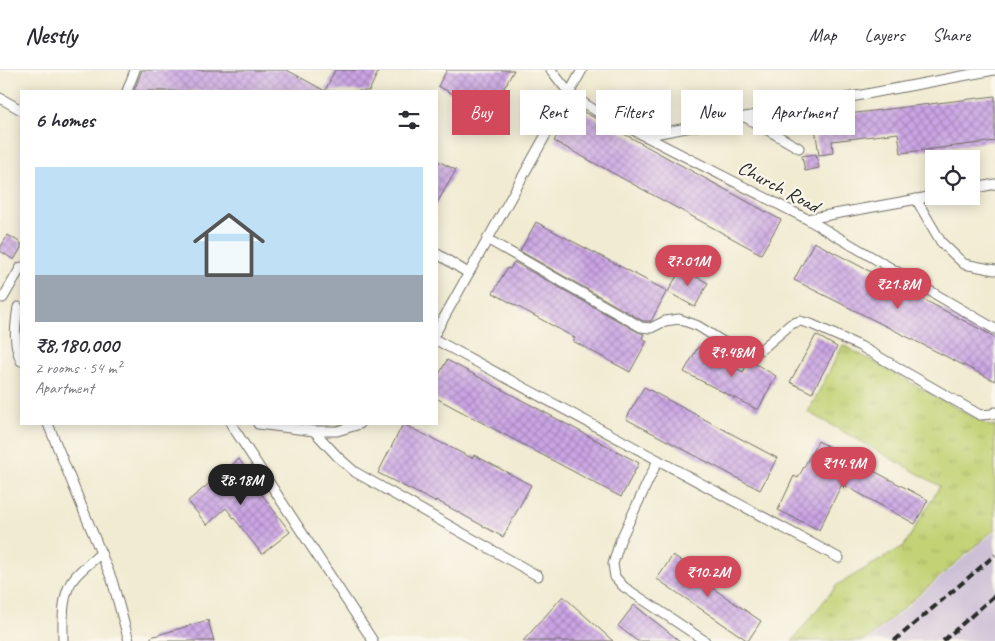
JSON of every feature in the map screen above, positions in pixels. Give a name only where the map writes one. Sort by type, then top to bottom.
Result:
[{"type":"lane","points":[[128,90],[135,70]]},
{"type":"lane","name":"Church Road","points":[[551,70],[567,90]]},
{"type":"lane","points":[[572,90],[582,70]]},
{"type":"lane","points":[[644,136],[994,70]]},
{"type":"lane","points":[[0,98],[20,109]]},
{"type":"lane","name":"Church Road","points":[[586,104],[806,219],[995,329]]},
{"type":"lane","points":[[745,117],[799,148]]},
{"type":"lane","points":[[438,328],[547,135]]},
{"type":"lane","points":[[980,187],[995,184]]},
{"type":"lane","points":[[806,219],[925,198]]},
{"type":"lane","points":[[916,199],[941,242],[964,264],[995,270]]},
{"type":"lane","points":[[487,239],[640,327],[651,328],[665,321],[678,319],[698,326],[741,353],[752,354],[763,348],[791,324],[800,321],[860,346],[980,415],[995,412]]},
{"type":"lane","points":[[438,254],[468,273]]},
{"type":"lane","points":[[20,269],[2,298],[20,307],[14,331],[15,344],[20,359]]},
{"type":"lane","points":[[438,341],[839,558]]},
{"type":"lane","points":[[48,425],[112,580],[129,641]]},
{"type":"lane","points":[[232,425],[374,641]]},
{"type":"lane","points":[[266,425],[314,431],[337,431],[357,425]]},
{"type":"lane","points":[[314,431],[355,472],[538,576]]},
{"type":"lane","points":[[658,460],[620,541],[613,564],[615,577],[624,586],[706,641]]},
{"type":"lane","points":[[63,641],[63,616],[70,585],[74,577],[101,553]]},
{"type":"shaded area","points":[[995,531],[995,641],[867,641]]},
{"type":"green space","points":[[843,345],[989,426],[995,425],[995,529],[865,641],[792,641],[837,585],[904,546],[940,486],[808,412]]},
{"type":"building","points":[[142,70],[287,70],[323,90],[134,90]]},
{"type":"building","points":[[335,70],[379,70],[369,90],[325,90]]},
{"type":"building","points":[[447,70],[514,70],[503,90],[452,90],[452,94],[438,86]]},
{"type":"building","points":[[995,96],[995,141],[901,153],[898,133],[832,141],[833,153],[819,155],[816,135],[855,135],[855,113]]},
{"type":"building","points":[[586,113],[596,119],[596,135],[626,135],[781,220],[761,254],[554,141],[557,135],[586,135]]},
{"type":"building","points":[[816,154],[819,168],[805,171],[802,156]]},
{"type":"building","points":[[438,161],[456,170],[438,202]]},
{"type":"building","points":[[536,222],[667,291],[651,321],[643,321],[520,251]]},
{"type":"building","points":[[8,235],[20,242],[20,250],[14,260],[0,251]]},
{"type":"building","points":[[814,242],[995,337],[995,381],[794,280]]},
{"type":"building","points":[[514,262],[644,334],[642,338],[647,341],[630,372],[573,341],[575,338],[493,293],[507,268],[510,269]]},
{"type":"building","points":[[681,268],[708,283],[695,307],[668,292]]},
{"type":"building","points":[[816,335],[837,347],[812,393],[790,382]]},
{"type":"building","points":[[698,347],[743,372],[749,360],[776,376],[758,410],[684,372]]},
{"type":"building","points":[[447,360],[639,463],[621,497],[438,399],[438,376]]},
{"type":"building","points":[[644,387],[777,458],[760,490],[626,419]]},
{"type":"building","points":[[402,425],[405,425],[472,458],[474,455],[531,485],[503,537],[436,500],[435,502],[378,473]]},
{"type":"building","points":[[818,441],[928,500],[915,524],[842,484],[819,530],[778,510],[794,476],[798,478]]},
{"type":"building","points":[[239,459],[260,492],[290,532],[262,554],[226,508],[207,525],[188,501]]},
{"type":"building","points":[[673,555],[714,583],[711,587],[761,621],[748,641],[657,579]]},
{"type":"building","points":[[563,596],[613,641],[523,641]]},
{"type":"building","points":[[634,605],[680,641],[637,641],[618,626]]},
{"type":"building","points":[[208,620],[214,641],[151,641],[151,637]]},
{"type":"railway","points":[[894,641],[995,555]]},
{"type":"railway","points":[[943,641],[995,595]]}]
